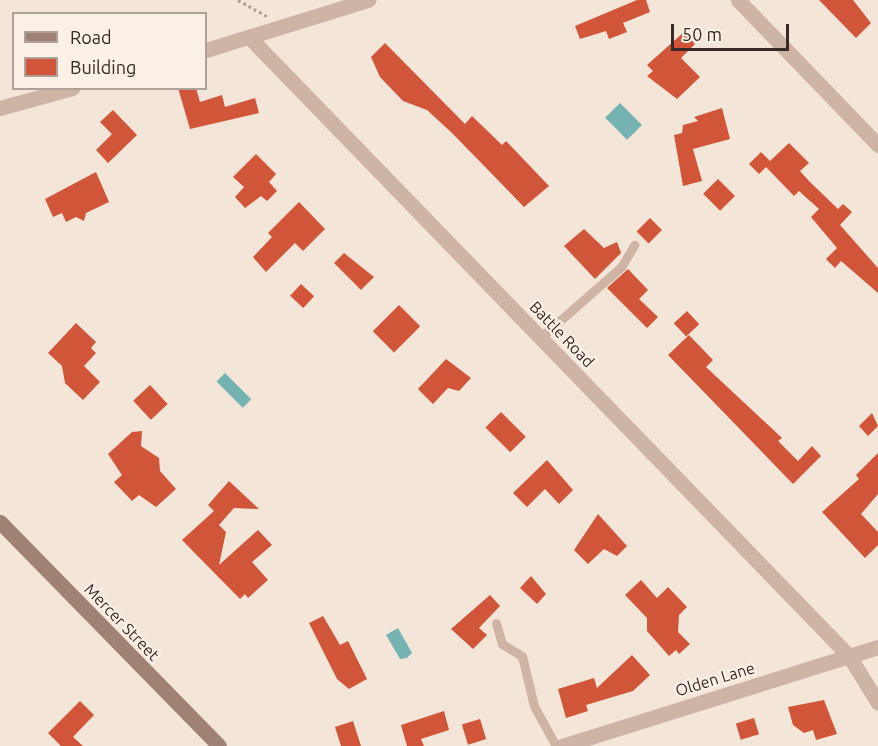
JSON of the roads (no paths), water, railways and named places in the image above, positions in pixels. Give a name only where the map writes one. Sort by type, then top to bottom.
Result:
[{"type":"main road","name":"Mercer Street","points":[[0,522],[219,746]]},
{"type":"street","points":[[207,50],[368,0]]},
{"type":"street","points":[[738,0],[878,145]]},
{"type":"street","name":"Battle Road","points":[[249,37],[849,656],[878,703]]},
{"type":"street","points":[[0,108],[65,90]]},
{"type":"street","name":"Olden Lane","points":[[562,746],[878,647]]},
{"type":"lane","points":[[540,338],[621,267],[634,245]]},
{"type":"lane","points":[[496,623],[501,644],[522,656],[534,706],[556,746]]},
{"type":"water","points":[[620,103],[642,125],[627,140],[605,118]]},
{"type":"water","points":[[225,373],[251,399],[243,408],[217,381]]},
{"type":"water","points":[[398,628],[412,653],[407,658],[400,659],[386,635]]}]
